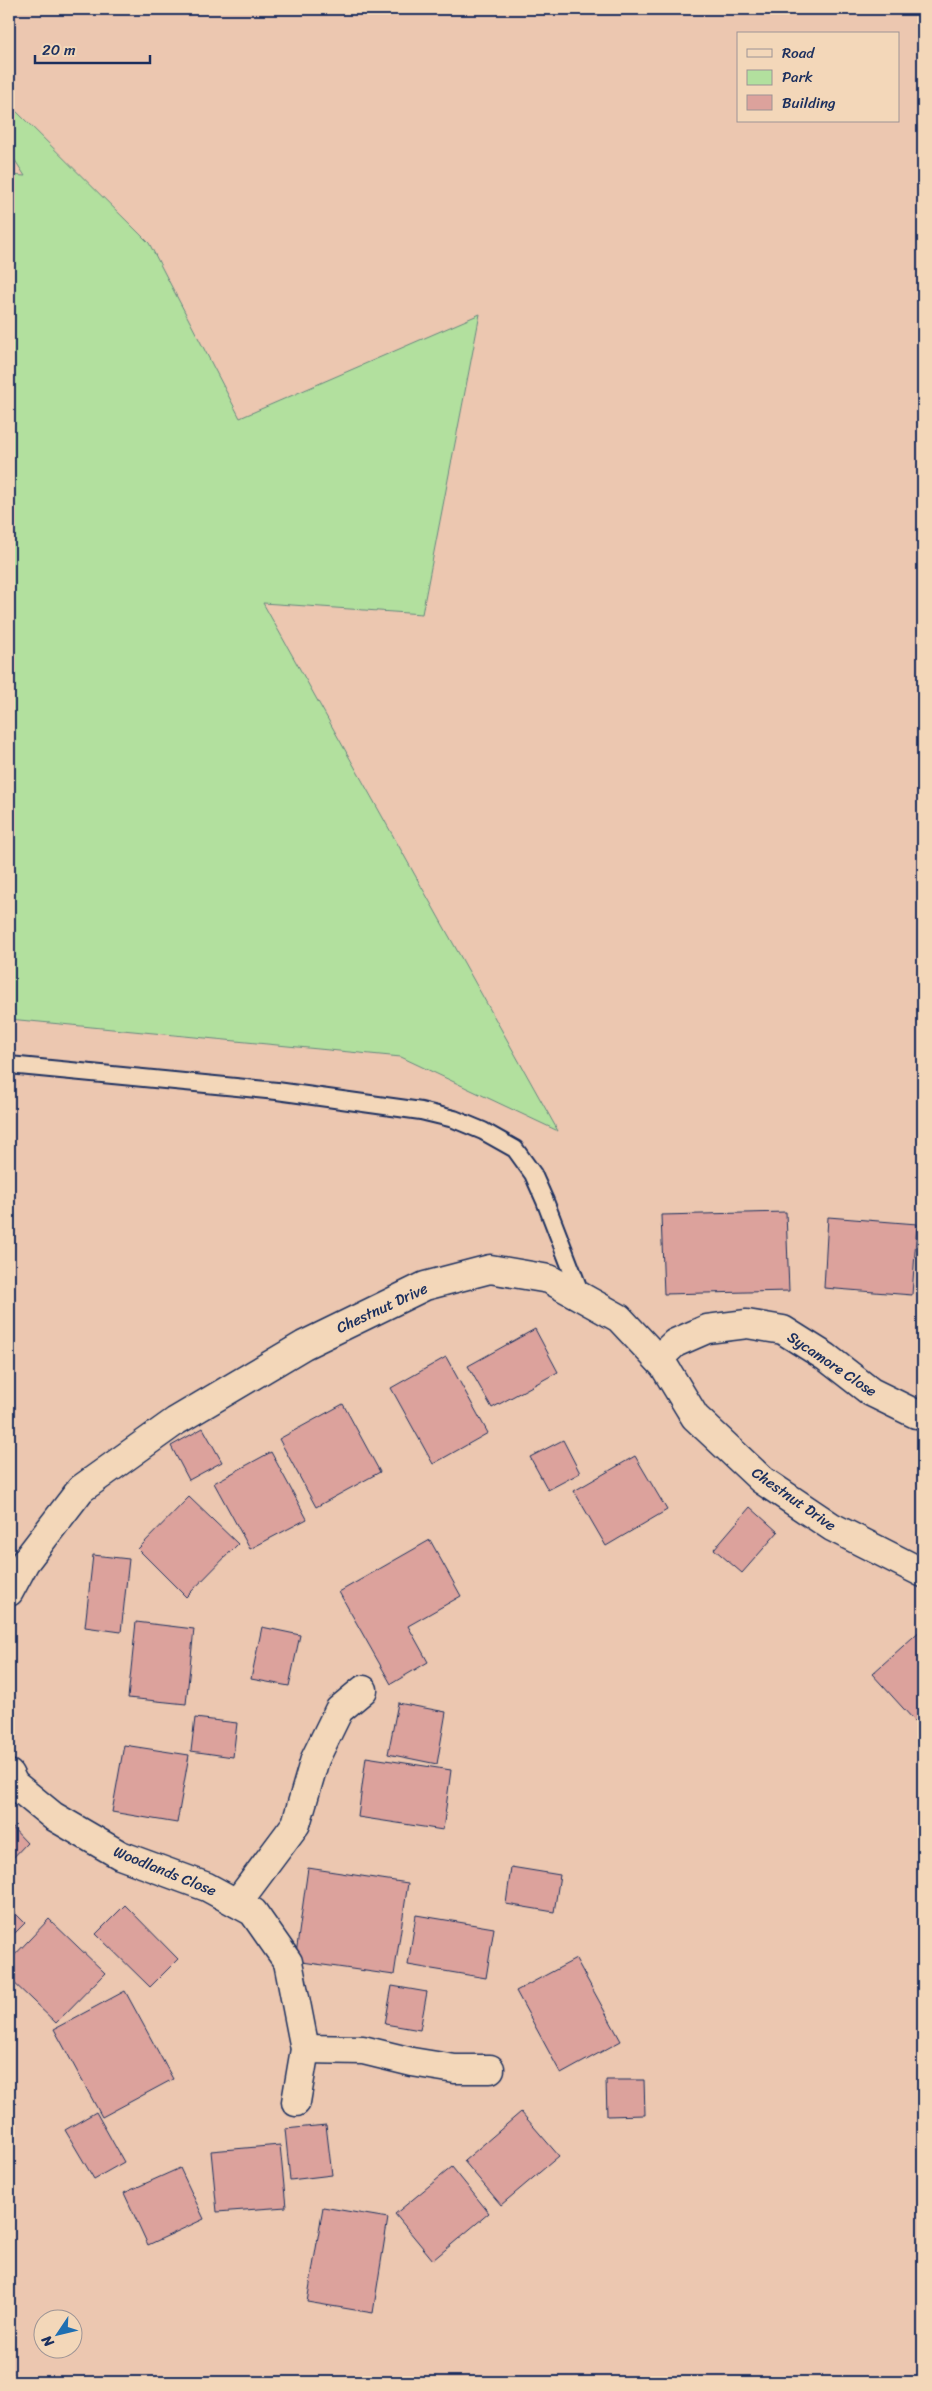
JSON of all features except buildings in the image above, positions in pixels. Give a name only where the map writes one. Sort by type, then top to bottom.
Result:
[{"type":"street","name":"Chestnut Drive","points":[[9,1592],[25,1562],[80,1489],[176,1421],[304,1345],[425,1286],[490,1269],[550,1279],[619,1318],[658,1359],[695,1417],[762,1480],[832,1527],[923,1573]]},
{"type":"street","name":"Sycamore Close","points":[[658,1359],[675,1343],[707,1329],[747,1324],[783,1330],[826,1357],[871,1392],[916,1414],[923,1415]]},
{"type":"street","points":[[237,1903],[296,1824],[315,1759],[339,1710],[363,1690]]},
{"type":"street","name":"Woodlands Close","points":[[9,1774],[14,1784],[53,1816],[120,1855],[207,1886],[253,1912],[288,1962],[305,2049],[296,2102]]},
{"type":"street","points":[[305,2049],[363,2050],[412,2062],[455,2069],[490,2069]]},
{"type":"lane","points":[[9,1065],[287,1092],[421,1111],[454,1119],[483,1131],[515,1149],[533,1174],[546,1201],[582,1297]]},
{"type":"green space","points":[[9,104],[149,243],[240,418],[480,314],[422,614],[263,603],[558,1131],[401,1057],[9,1019],[9,175],[25,176],[9,151]]}]
